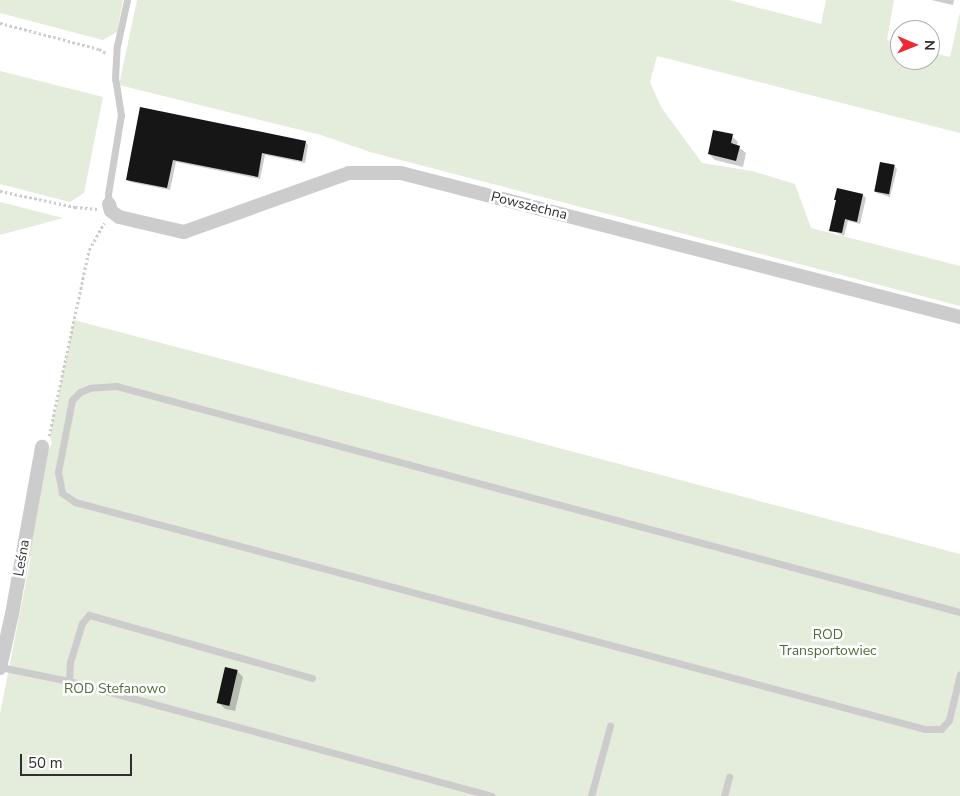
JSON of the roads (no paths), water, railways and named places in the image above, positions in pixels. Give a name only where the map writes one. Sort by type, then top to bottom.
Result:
[{"type":"street","name":"Powszechna","points":[[110,207],[119,217],[184,232],[349,173],[401,173],[960,317]]},
{"type":"street","name":"Leśna","points":[[0,667],[12,614],[42,447]]},
{"type":"lane","points":[[110,207],[108,194],[121,115],[115,79],[116,60],[127,0]]},
{"type":"lane","points":[[960,612],[116,386],[90,388],[80,392],[72,400],[58,472],[62,493],[75,502],[925,728],[940,729],[949,720],[960,674]]},
{"type":"lane","points":[[69,681],[70,662],[82,623],[89,615],[312,678]]},
{"type":"lane","points":[[0,667],[69,681],[492,796]]},
{"type":"lane","points":[[591,796],[610,726]]},
{"type":"lane","points":[[724,796],[729,777]]},
{"type":"park label","name":"ROD Transportowiec","points":[[828,644]]},
{"type":"park label","name":"ROD Stefanowo","points":[[115,689]]}]
